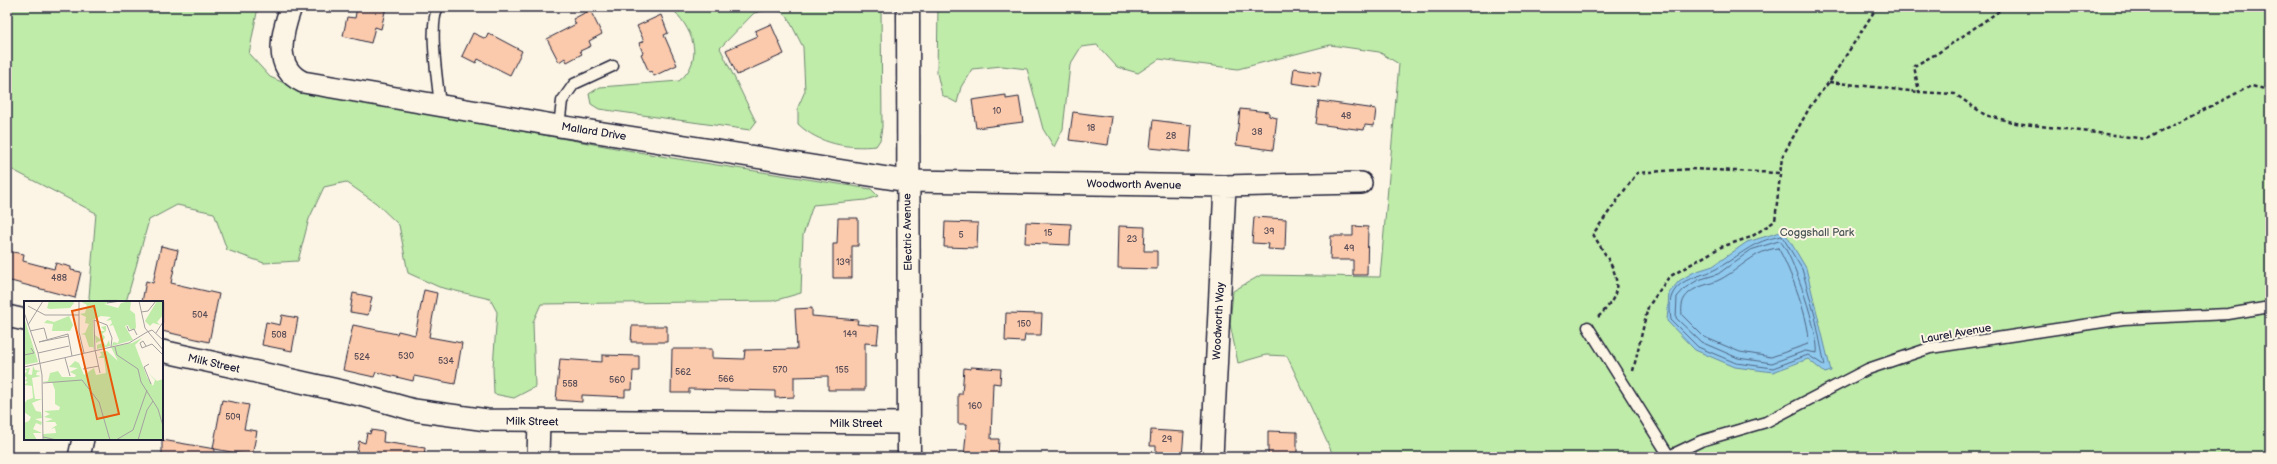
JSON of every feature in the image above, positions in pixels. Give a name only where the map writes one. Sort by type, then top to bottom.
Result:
[{"type":"main road","name":"Electric Avenue","points":[[908,7],[907,181],[909,457]]},
{"type":"street","name":"Mallard Drive","points":[[291,7],[282,48],[283,60],[294,78],[312,85],[907,181]]},
{"type":"street","name":"Woodworth Avenue","points":[[907,181],[1225,186],[1361,183]]},
{"type":"street","name":"Woodworth Way","points":[[1212,457],[1225,186]]},
{"type":"street","points":[[7,316],[24,320]]},
{"type":"street","name":"Milk Street","points":[[163,351],[433,413],[487,420],[909,423]]},
{"type":"street","points":[[538,457],[539,421]]},
{"type":"street","points":[[79,457],[83,440]]},
{"type":"lane","points":[[438,7],[434,14],[433,30],[440,106]]},
{"type":"lane","points":[[559,126],[562,101],[574,84],[612,66]]},
{"type":"lane","name":"Laurel Avenue","points":[[1668,456],[1701,441],[1766,422],[1868,369],[1930,348],[2123,319],[2228,314],[2270,307]]},
{"type":"lane","points":[[1588,327],[1668,456]]},
{"type":"path","points":[[1629,392],[1648,306],[1669,277],[1721,246],[1751,237],[1775,221],[1782,157],[1812,105],[1829,82],[1877,7]]},
{"type":"path","points":[[1919,92],[1914,66],[1938,54],[2005,7]]},
{"type":"path","points":[[1829,82],[1919,92],[1955,94],[1985,115],[2016,123],[2146,139],[2251,86],[2270,90]]},
{"type":"path","points":[[1588,327],[1608,309],[1615,298],[1618,284],[1610,264],[1593,234],[1637,173],[1692,169],[1780,173]]},
{"type":"green space","points":[[7,7],[258,7],[249,54],[270,77],[308,93],[672,158],[871,189],[878,196],[866,200],[813,205],[803,235],[801,293],[773,301],[541,304],[533,322],[535,387],[514,398],[494,394],[493,367],[497,312],[490,299],[439,287],[408,273],[399,225],[376,203],[346,182],[324,187],[309,219],[298,261],[264,263],[227,250],[214,213],[177,205],[149,220],[126,301],[90,301],[96,213],[7,167]]},
{"type":"green space","points":[[670,7],[881,7],[882,127],[880,140],[876,146],[865,147],[834,144],[806,131],[798,124],[798,107],[805,91],[803,47],[787,16],[776,8],[754,13],[720,48],[756,122],[750,130],[599,109],[591,104],[589,94],[600,87],[679,81],[687,72],[692,63],[694,53],[693,43],[690,33],[678,15]]},
{"type":"green space","name":"Coggshall Park","points":[[938,7],[2270,7],[2270,457],[1334,457],[1287,356],[1266,355],[1238,363],[1230,324],[1233,291],[1261,275],[1380,277],[1399,64],[1379,52],[1330,45],[1238,69],[1159,59],[1138,73],[1117,67],[1097,45],[1081,47],[1070,65],[1063,129],[1054,147],[1043,129],[1027,69],[1002,66],[972,69],[961,87],[957,103],[942,95],[937,73]]},
{"type":"water","points":[[1784,231],[1806,268],[1831,371],[1825,373],[1808,359],[1773,372],[1735,367],[1695,350],[1667,321],[1669,293],[1679,281],[1694,272],[1713,266],[1747,242]]},
{"type":"building","points":[[357,7],[386,7],[381,29],[375,27],[371,43],[343,36],[347,17],[355,18]]},
{"type":"building","points":[[590,10],[602,34],[589,41],[591,46],[580,51],[582,54],[567,62],[565,58],[559,62],[547,39],[576,24],[573,19]]},
{"type":"building","points":[[661,15],[668,33],[664,35],[677,65],[654,76],[651,71],[649,72],[641,54],[643,53],[639,43],[644,41],[637,26]]},
{"type":"building","points":[[771,24],[784,54],[737,75],[726,50],[758,36],[755,31]]},
{"type":"building","points":[[473,33],[486,39],[488,33],[522,51],[510,75],[478,59],[476,63],[462,56]]},
{"type":"building","points":[[1294,68],[1321,72],[1318,87],[1292,83]]},
{"type":"building","points":[[1006,95],[1006,99],[1019,97],[1023,122],[976,128],[972,100]]},
{"type":"building","points":[[1319,101],[1376,109],[1374,126],[1365,125],[1364,130],[1316,124]]},
{"type":"building","points":[[1240,109],[1269,112],[1269,116],[1277,118],[1273,150],[1236,145]]},
{"type":"building","points":[[1073,112],[1112,117],[1108,145],[1069,140]]},
{"type":"building","points":[[1153,120],[1192,125],[1190,152],[1150,148]]},
{"type":"building","points":[[1254,217],[1286,219],[1285,250],[1268,249],[1269,244],[1252,243]]},
{"type":"building","points":[[838,218],[858,218],[858,246],[852,246],[852,278],[833,278],[833,244],[837,244]]},
{"type":"building","points":[[945,222],[978,223],[977,248],[944,247]]},
{"type":"building","points":[[1026,222],[1071,224],[1070,245],[1025,243]]},
{"type":"building","points":[[1119,226],[1145,227],[1144,251],[1157,251],[1157,269],[1118,268]]},
{"type":"building","points":[[1353,226],[1368,227],[1367,275],[1353,275],[1353,260],[1330,260],[1331,236],[1353,236]]},
{"type":"building","points":[[161,246],[178,250],[171,283],[219,294],[209,342],[163,331],[163,301],[142,301],[146,281],[153,283]]},
{"type":"building","points":[[7,251],[24,254],[23,261],[54,269],[56,263],[71,267],[71,270],[81,272],[75,298],[7,280]]},
{"type":"building","points":[[424,290],[437,293],[429,337],[462,343],[455,384],[414,376],[413,381],[376,372],[374,377],[343,370],[353,325],[397,334],[398,331],[415,335]]},
{"type":"building","points":[[353,293],[372,297],[368,315],[350,312]]},
{"type":"building","points":[[812,308],[812,316],[858,320],[857,324],[879,326],[877,344],[865,343],[865,390],[828,390],[828,376],[794,377],[794,397],[775,398],[775,391],[689,389],[689,393],[671,393],[672,349],[712,349],[712,358],[744,359],[745,350],[797,349],[795,309]]},
{"type":"building","points":[[1006,313],[1042,314],[1041,335],[1025,335],[1024,342],[1005,341]]},
{"type":"building","points":[[282,315],[298,318],[292,351],[262,345],[266,322],[280,325]]},
{"type":"building","points":[[632,326],[667,326],[667,342],[631,342]]},
{"type":"building","points":[[602,355],[639,356],[639,371],[633,371],[632,390],[625,390],[625,397],[582,395],[582,402],[556,400],[560,359],[602,362]]},
{"type":"building","points":[[971,367],[1001,369],[1000,384],[993,383],[991,439],[999,439],[998,457],[964,457],[967,424],[958,424],[958,394],[962,394],[964,368],[971,369]]},
{"type":"building","points":[[222,400],[249,405],[244,429],[257,431],[252,456],[213,448]]},
{"type":"building","points":[[371,430],[384,432],[383,442],[425,448],[424,457],[356,457],[359,441],[365,443],[367,433],[370,434]]},
{"type":"building","points":[[1151,430],[1184,432],[1182,457],[1156,457],[1156,446],[1150,446]]},
{"type":"building","points":[[1268,431],[1297,432],[1297,457],[1268,457]]},
{"type":"building","points":[[162,440],[215,449],[214,457],[162,457]]}]
